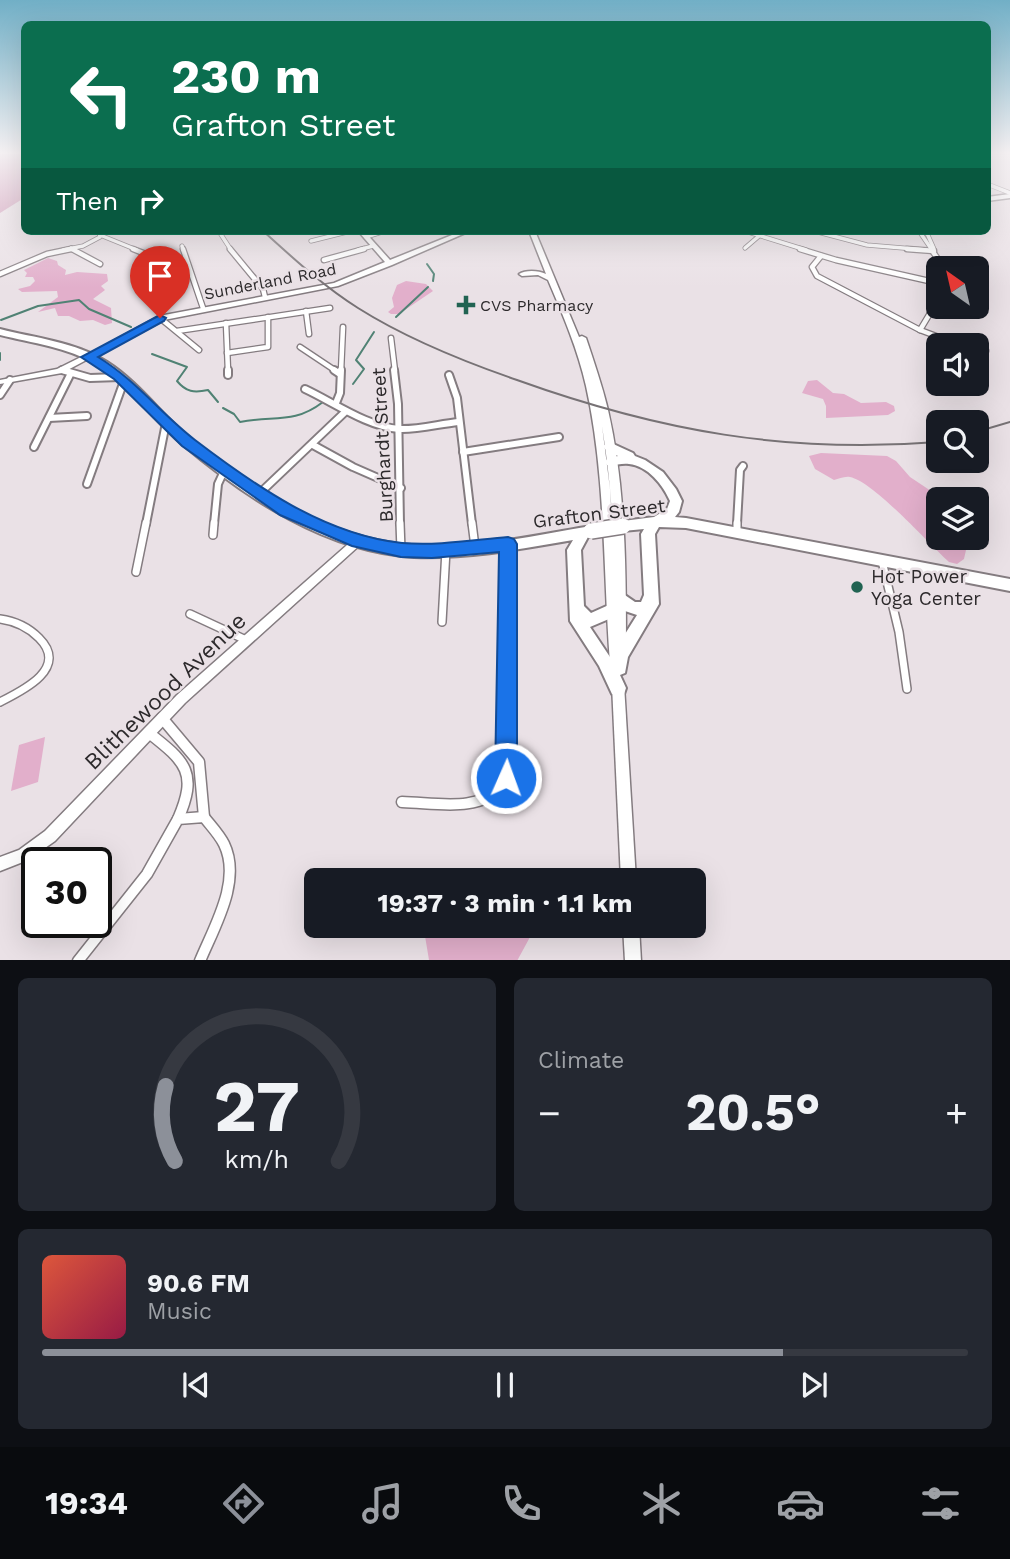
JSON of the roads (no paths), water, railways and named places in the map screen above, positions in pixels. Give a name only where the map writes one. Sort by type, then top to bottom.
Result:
[{"type":"highway","name":"Grafton Street","points":[[0,331],[88,357],[122,379],[188,442],[260,493],[303,520],[358,541],[401,550],[446,550],[660,522],[699,525],[1010,585]]},
{"type":"highway","points":[[609,446],[660,473],[675,492],[681,509],[699,525]]},
{"type":"highway","points":[[611,462],[623,457],[641,463],[669,488],[676,505],[673,512],[652,527],[647,539],[652,604],[620,662]]},
{"type":"highway","points":[[575,605],[580,615],[591,621],[615,604],[643,609],[649,603],[645,537],[628,525]]},
{"type":"highway","points":[[587,532],[574,550],[575,605],[580,627],[604,661],[618,688]]},
{"type":"highway","points":[[558,537],[574,550]]},
{"type":"main road","points":[[364,235],[390,264]]},
{"type":"main road","name":"Sunderland Road","points":[[88,357],[160,318],[336,285],[458,235]]},
{"type":"main road","points":[[534,235],[576,339],[590,390],[603,472],[620,662],[618,688]]},
{"type":"main road","points":[[540,235],[592,365],[609,446],[628,868]]},
{"type":"main road","points":[[534,270],[541,262],[539,248]]},
{"type":"main road","points":[[522,274],[539,273],[551,279]]},
{"type":"main road","points":[[632,938],[633,960]]},
{"type":"street","points":[[0,274],[41,256],[92,243],[98,235]]},
{"type":"street","points":[[104,235],[151,256]]},
{"type":"street","points":[[221,235],[240,264],[263,289],[265,298]]},
{"type":"street","points":[[311,241],[335,235]]},
{"type":"street","points":[[829,235],[867,245],[934,251]]},
{"type":"street","points":[[922,235],[937,256]]},
{"type":"street","points":[[928,235],[934,251]]},
{"type":"street","points":[[744,248],[759,236],[821,256],[926,280]]},
{"type":"street","points":[[182,246],[203,308]]},
{"type":"street","points":[[324,260],[373,246]]},
{"type":"street","points":[[71,247],[100,264]]},
{"type":"street","points":[[821,256],[812,266],[814,274],[928,333]]},
{"type":"street","points":[[177,331],[330,308]]},
{"type":"street","points":[[306,311],[309,334]]},
{"type":"street","points":[[227,353],[268,347],[268,317]]},
{"type":"street","points":[[160,318],[199,350]]},
{"type":"street","points":[[920,330],[927,319]]},
{"type":"street","points":[[226,323],[228,375]]},
{"type":"street","points":[[336,403],[340,393],[343,327]]},
{"type":"street","name":"Burghardt Street","points":[[391,338],[401,488],[401,550]]},
{"type":"street","points":[[300,347],[340,374]]},
{"type":"street","name":"Sunderland Road","points":[[0,382],[66,373],[88,357]]},
{"type":"street","points":[[34,447],[49,418],[66,373],[122,379],[88,484]]},
{"type":"street","points":[[449,375],[457,398],[475,547]]},
{"type":"street","points":[[0,395],[10,380]]},
{"type":"street","points":[[305,389],[336,403],[345,412],[398,429],[458,422]]},
{"type":"street","points":[[260,493],[345,412]]},
{"type":"street","points":[[49,418],[87,416]]},
{"type":"street","points":[[136,572],[166,423]]},
{"type":"street","points":[[463,452],[559,437]]},
{"type":"street","points":[[313,445],[353,467],[401,488]]},
{"type":"street","points":[[737,533],[740,470],[743,466]]},
{"type":"street","points":[[212,535],[218,484],[225,469]]},
{"type":"street","name":"Blithewood Avenue","points":[[0,864],[23,855],[50,836],[162,718],[358,541]]},
{"type":"street","points":[[402,802],[482,803],[506,785],[508,544]]},
{"type":"street","points":[[442,622],[446,550]]},
{"type":"street","points":[[882,561],[899,632],[907,689]]},
{"type":"street","points":[[190,614],[246,640]]},
{"type":"street","points":[[0,619],[19,624],[34,633],[48,644],[50,654],[44,671],[33,684],[0,702]]},
{"type":"street","points":[[162,718],[200,762],[204,817],[225,848],[229,879],[221,911],[200,960]]},
{"type":"street","points":[[79,960],[147,874],[178,820],[190,791],[186,764],[148,732]]},
{"type":"street","points":[[178,820],[204,817]]},
{"type":"waterway","points":[[427,264],[434,274],[433,281]]},
{"type":"waterway","points":[[396,317],[428,287]]},
{"type":"waterway","points":[[1,320],[38,306],[79,300],[89,309],[131,327]]},
{"type":"waterway","points":[[353,384],[364,369],[356,360],[374,332]]},
{"type":"waterway","points":[[0,353],[0,360]]},
{"type":"waterway","points":[[152,354],[187,367],[177,381],[191,391],[208,390],[218,402]]},
{"type":"waterway","points":[[223,408],[234,414],[240,422],[292,417],[323,402]]},
{"type":"railway","points":[[268,235],[333,290],[396,330],[476,365],[570,398],[621,413],[724,435],[828,445],[926,443]]},
{"type":"railway","points":[[989,428],[1010,422]]},
{"type":"place","name":"CVS Pharmacy","points":[[466,305]]},
{"type":"place","name":"Hot Power Yoga Center","points":[[857,587]]}]
